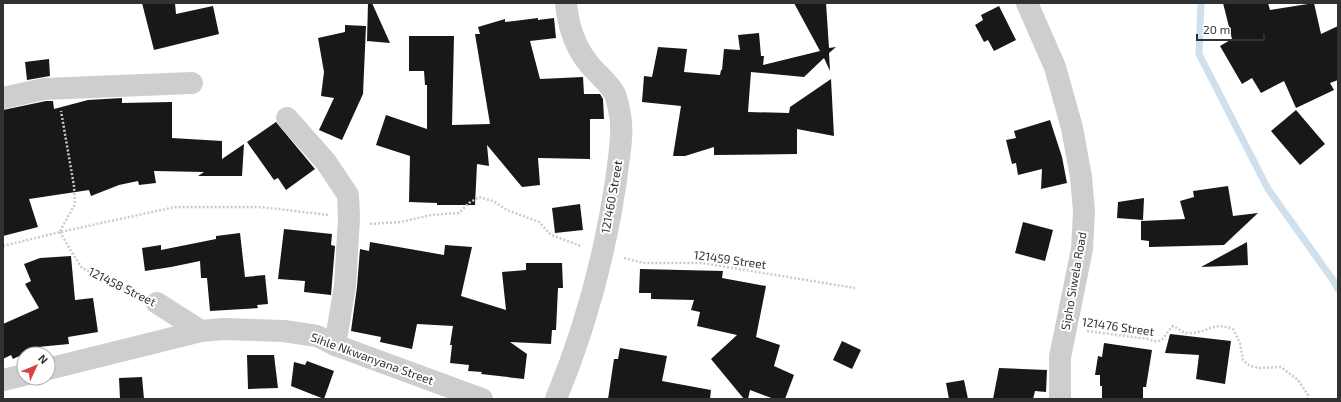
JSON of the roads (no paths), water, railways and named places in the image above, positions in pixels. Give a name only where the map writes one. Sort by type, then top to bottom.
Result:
[{"type":"street","name":"121460 Street","points":[[556,399],[570,367],[586,315],[611,211],[621,149],[621,116],[615,94],[589,64],[579,49],[571,31],[566,3]]},
{"type":"street","name":"Sipho Siwela Road","points":[[1027,3],[1055,67],[1072,128],[1081,177],[1084,212],[1082,249],[1060,356],[1060,399]]},
{"type":"street","points":[[3,98],[44,89],[192,83]]},
{"type":"street","points":[[287,118],[326,162],[348,195],[349,218],[345,286],[335,345]]},
{"type":"street","name":"121458 Street","points":[[158,303],[201,331]]},
{"type":"street","name":"Sihle Nkwanyana Street","points":[[56,367],[201,331],[284,331],[317,336],[335,345],[482,399]]},
{"type":"street","points":[[3,380],[16,378]]},
{"type":"waterway","points":[[1201,3],[1199,54],[1268,189],[1338,289]]}]
